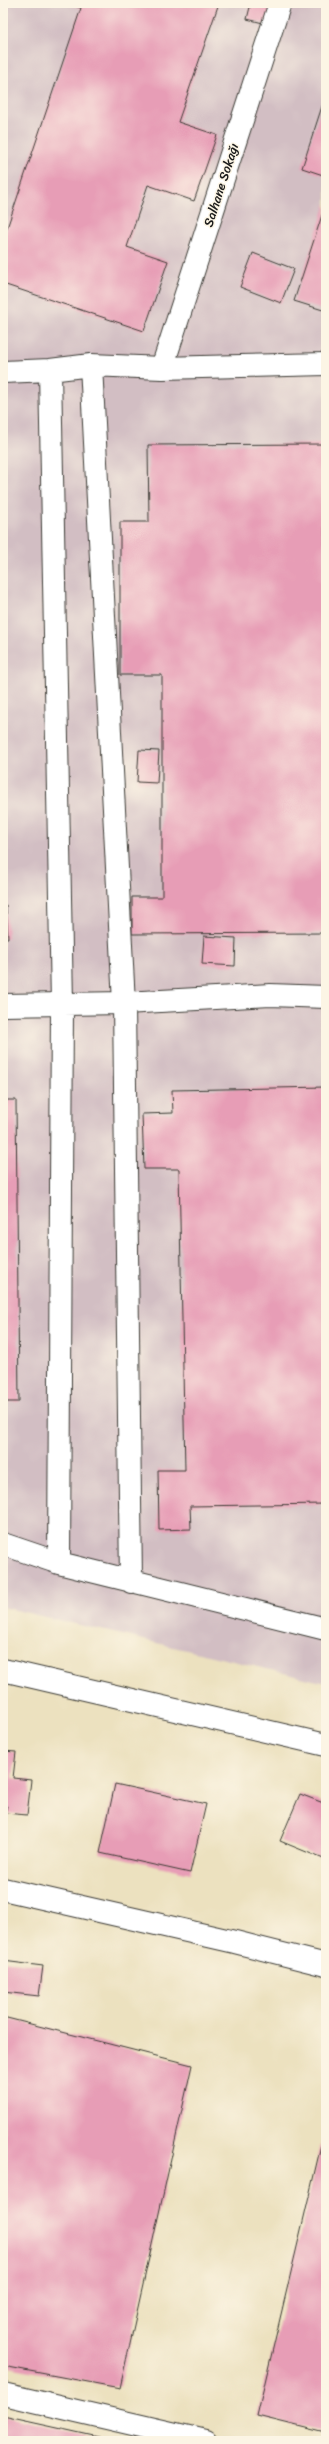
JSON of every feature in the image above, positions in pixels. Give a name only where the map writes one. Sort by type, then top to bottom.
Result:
[{"type":"street","name":"Salhane Sokağı","points":[[162,368],[280,3]]},
{"type":"street","points":[[3,372],[50,370],[91,365],[162,368],[326,364]]},
{"type":"street","points":[[91,365],[124,1003],[132,1582]]},
{"type":"street","points":[[50,370],[62,1003],[60,1563]]},
{"type":"street","points":[[3,1005],[124,1003],[270,995],[326,997]]},
{"type":"street","points":[[3,1544],[60,1563],[132,1582],[326,1629]]},
{"type":"street","points":[[3,1670],[326,1745]]},
{"type":"street","points":[[3,1889],[235,1942],[326,1965]]},
{"type":"street","points":[[3,2394],[206,2441]]},
{"type":"shaded area","points":[[3,3],[326,3],[326,1683],[3,1607]]},
{"type":"building","points":[[66,3],[219,3],[178,122],[217,135],[194,201],[148,185],[127,247],[168,261],[144,331],[3,284],[3,240],[81,8]]},
{"type":"building","points":[[251,3],[272,8],[267,24],[247,19]]},
{"type":"building","points":[[326,94],[326,176],[302,168]]},
{"type":"building","points":[[326,203],[326,311],[294,301]]},
{"type":"building","points":[[253,253],[294,269],[281,303],[240,287]]},
{"type":"building","points":[[324,444],[326,933],[132,934],[132,897],[162,897],[162,675],[120,675],[120,522],[149,522],[148,445]]},
{"type":"building","points":[[139,750],[159,751],[157,783],[137,782]]},
{"type":"building","points":[[3,905],[6,905],[8,938],[3,938]]},
{"type":"building","points":[[204,936],[236,938],[235,966],[202,964]]},
{"type":"building","points":[[326,1087],[326,1504],[190,1506],[191,1529],[159,1530],[158,1470],[185,1470],[179,1169],[144,1169],[142,1114],[173,1113],[172,1090]]},
{"type":"building","points":[[3,1100],[16,1100],[19,1402],[3,1402]]},
{"type":"building","points":[[3,1751],[16,1752],[13,1778],[31,1780],[27,1815],[5,1813],[7,1806],[3,1806]]},
{"type":"building","points":[[115,1784],[206,1804],[190,1873],[100,1853]]},
{"type":"building","points":[[300,1794],[326,1804],[326,1860],[280,1841]]},
{"type":"building","points":[[3,1961],[43,1966],[39,1996],[3,1992]]},
{"type":"building","points":[[3,2017],[192,2065],[120,2388],[3,2366]]},
{"type":"building","points":[[326,2124],[326,2433],[257,2416]]},
{"type":"building","points":[[3,2416],[112,2440],[3,2441]]}]
